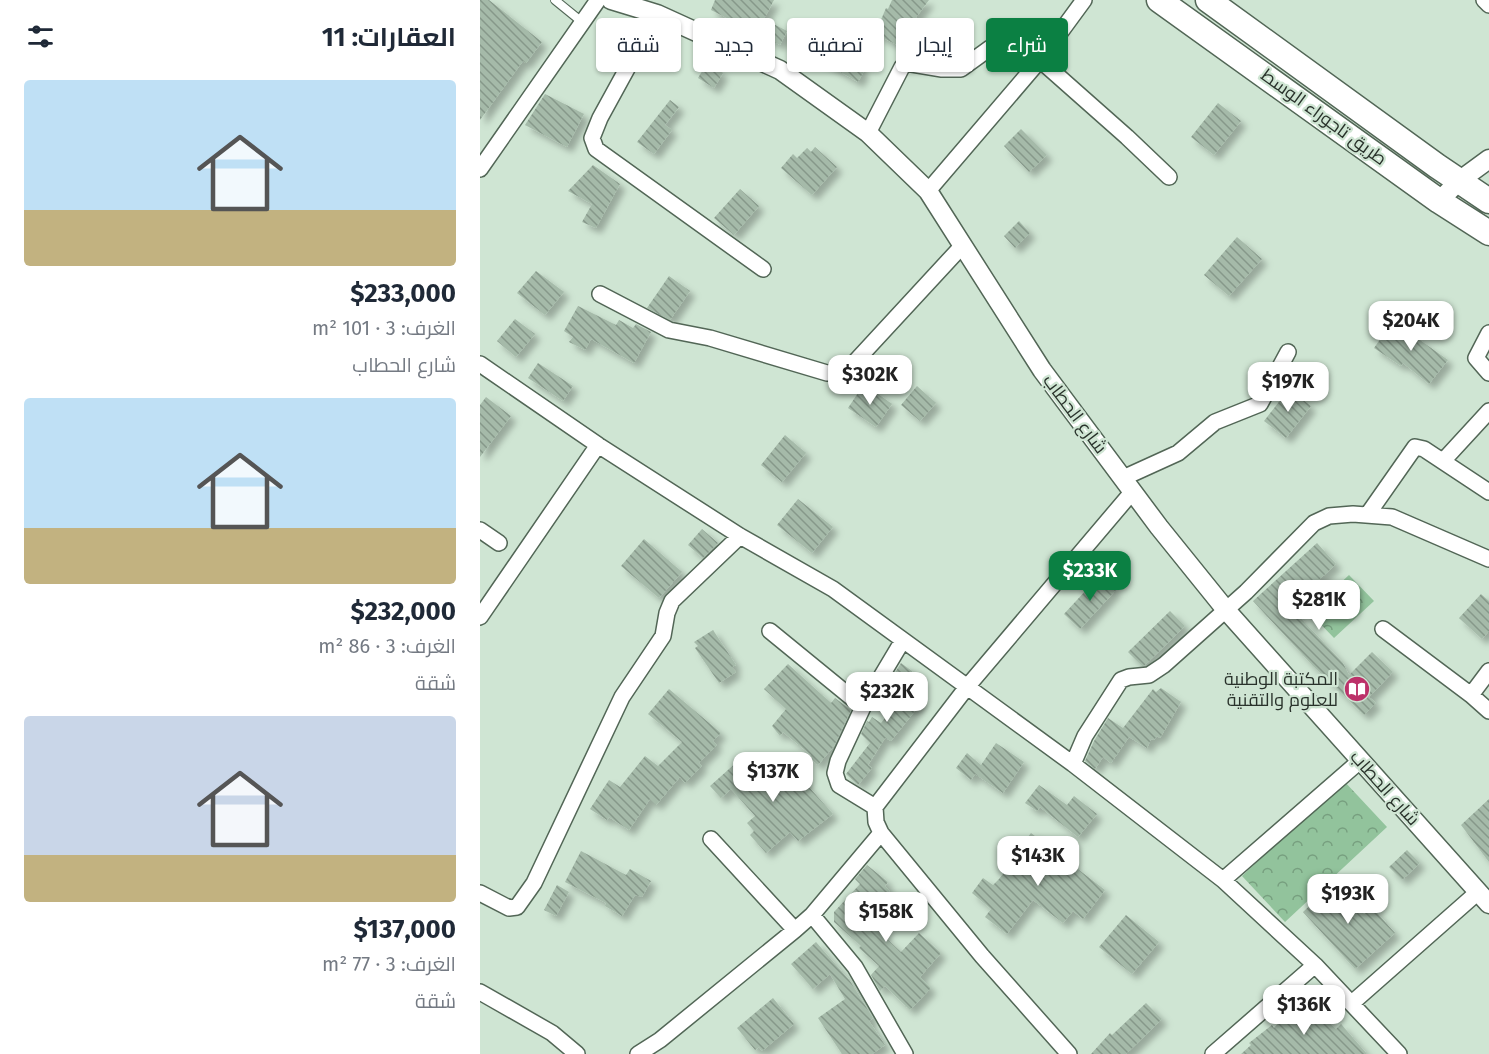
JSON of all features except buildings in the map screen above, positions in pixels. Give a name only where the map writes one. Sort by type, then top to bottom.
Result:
[{"type":"main road","name":"طريق تاجوراء الوسط","points":[[1160,0],[1439,201],[1489,233]]},
{"type":"main road","points":[[1208,0],[1459,181],[1488,199]]},
{"type":"street","points":[[480,169],[598,0]]},
{"type":"street","name":"شارع الحطاب","points":[[611,0],[657,14],[780,70],[868,133],[928,191],[1042,370],[1226,610],[1485,892]]},
{"type":"street","points":[[1068,22],[1084,0]]},
{"type":"street","points":[[1484,0],[1489,4]]},
{"type":"street","points":[[657,14],[600,118],[592,138],[596,149],[763,269]]},
{"type":"street","points":[[868,133],[906,63],[942,69],[961,69],[986,51]]},
{"type":"street","points":[[928,191],[1030,72]]},
{"type":"street","points":[[1054,72],[1169,177]]},
{"type":"street","points":[[1439,201],[1459,181],[1489,159]]},
{"type":"street","points":[[1468,220],[1488,199]]},
{"type":"street","points":[[600,294],[669,330],[710,338],[827,373],[842,373],[853,364],[963,245]]},
{"type":"street","points":[[1489,333],[1476,358],[1489,373]]},
{"type":"street","points":[[1066,1053],[880,833],[876,822],[875,807],[1128,484],[1178,453],[1215,422],[1260,404],[1287,352]]},
{"type":"street","points":[[480,364],[598,446],[740,536],[833,589],[1073,764],[1224,880],[1315,965],[1398,1054]]},
{"type":"street","points":[[1443,461],[1489,411]]},
{"type":"street","points":[[480,617],[598,446]]},
{"type":"street","points":[[1368,514],[1415,447],[1424,448],[1489,492]]},
{"type":"street","points":[[1073,764],[1085,736],[1121,680],[1149,675],[1164,665],[1226,610],[1314,523],[1329,516],[1368,514],[1392,517],[1489,559]]},
{"type":"street","points":[[480,530],[499,543]]},
{"type":"street","points":[[480,892],[509,908],[517,907],[525,898],[622,697],[663,636],[667,624],[667,613],[672,601],[740,536]]},
{"type":"street","points":[[1383,629],[1489,711]]},
{"type":"street","points":[[770,631],[863,707]]},
{"type":"street","points":[[875,807],[847,792],[835,778],[838,761],[863,707],[903,640]]},
{"type":"street","points":[[1471,696],[1489,671]]},
{"type":"street","points":[[1224,880],[1361,759]]},
{"type":"street","points":[[638,1054],[660,1040],[812,915],[880,833]]},
{"type":"street","points":[[711,839],[795,930]]},
{"type":"street","points":[[1352,1003],[1485,892]]},
{"type":"street","points":[[812,915],[855,967],[905,1054]]},
{"type":"street","points":[[1213,1054],[1315,965]]},
{"type":"street","points":[[480,992],[552,1033],[577,1054]]},
{"type":"lane","points":[[555,0],[582,22]]},
{"type":"green space","points":[[1349,575],[1374,601],[1334,638],[1309,612]]},
{"type":"green space","points":[[1344,781],[1387,827],[1285,922],[1242,876]]},
{"type":"place","name":"المكتبة الوطنية للعلوم والتقنية","points":[[1357,689]]}]
